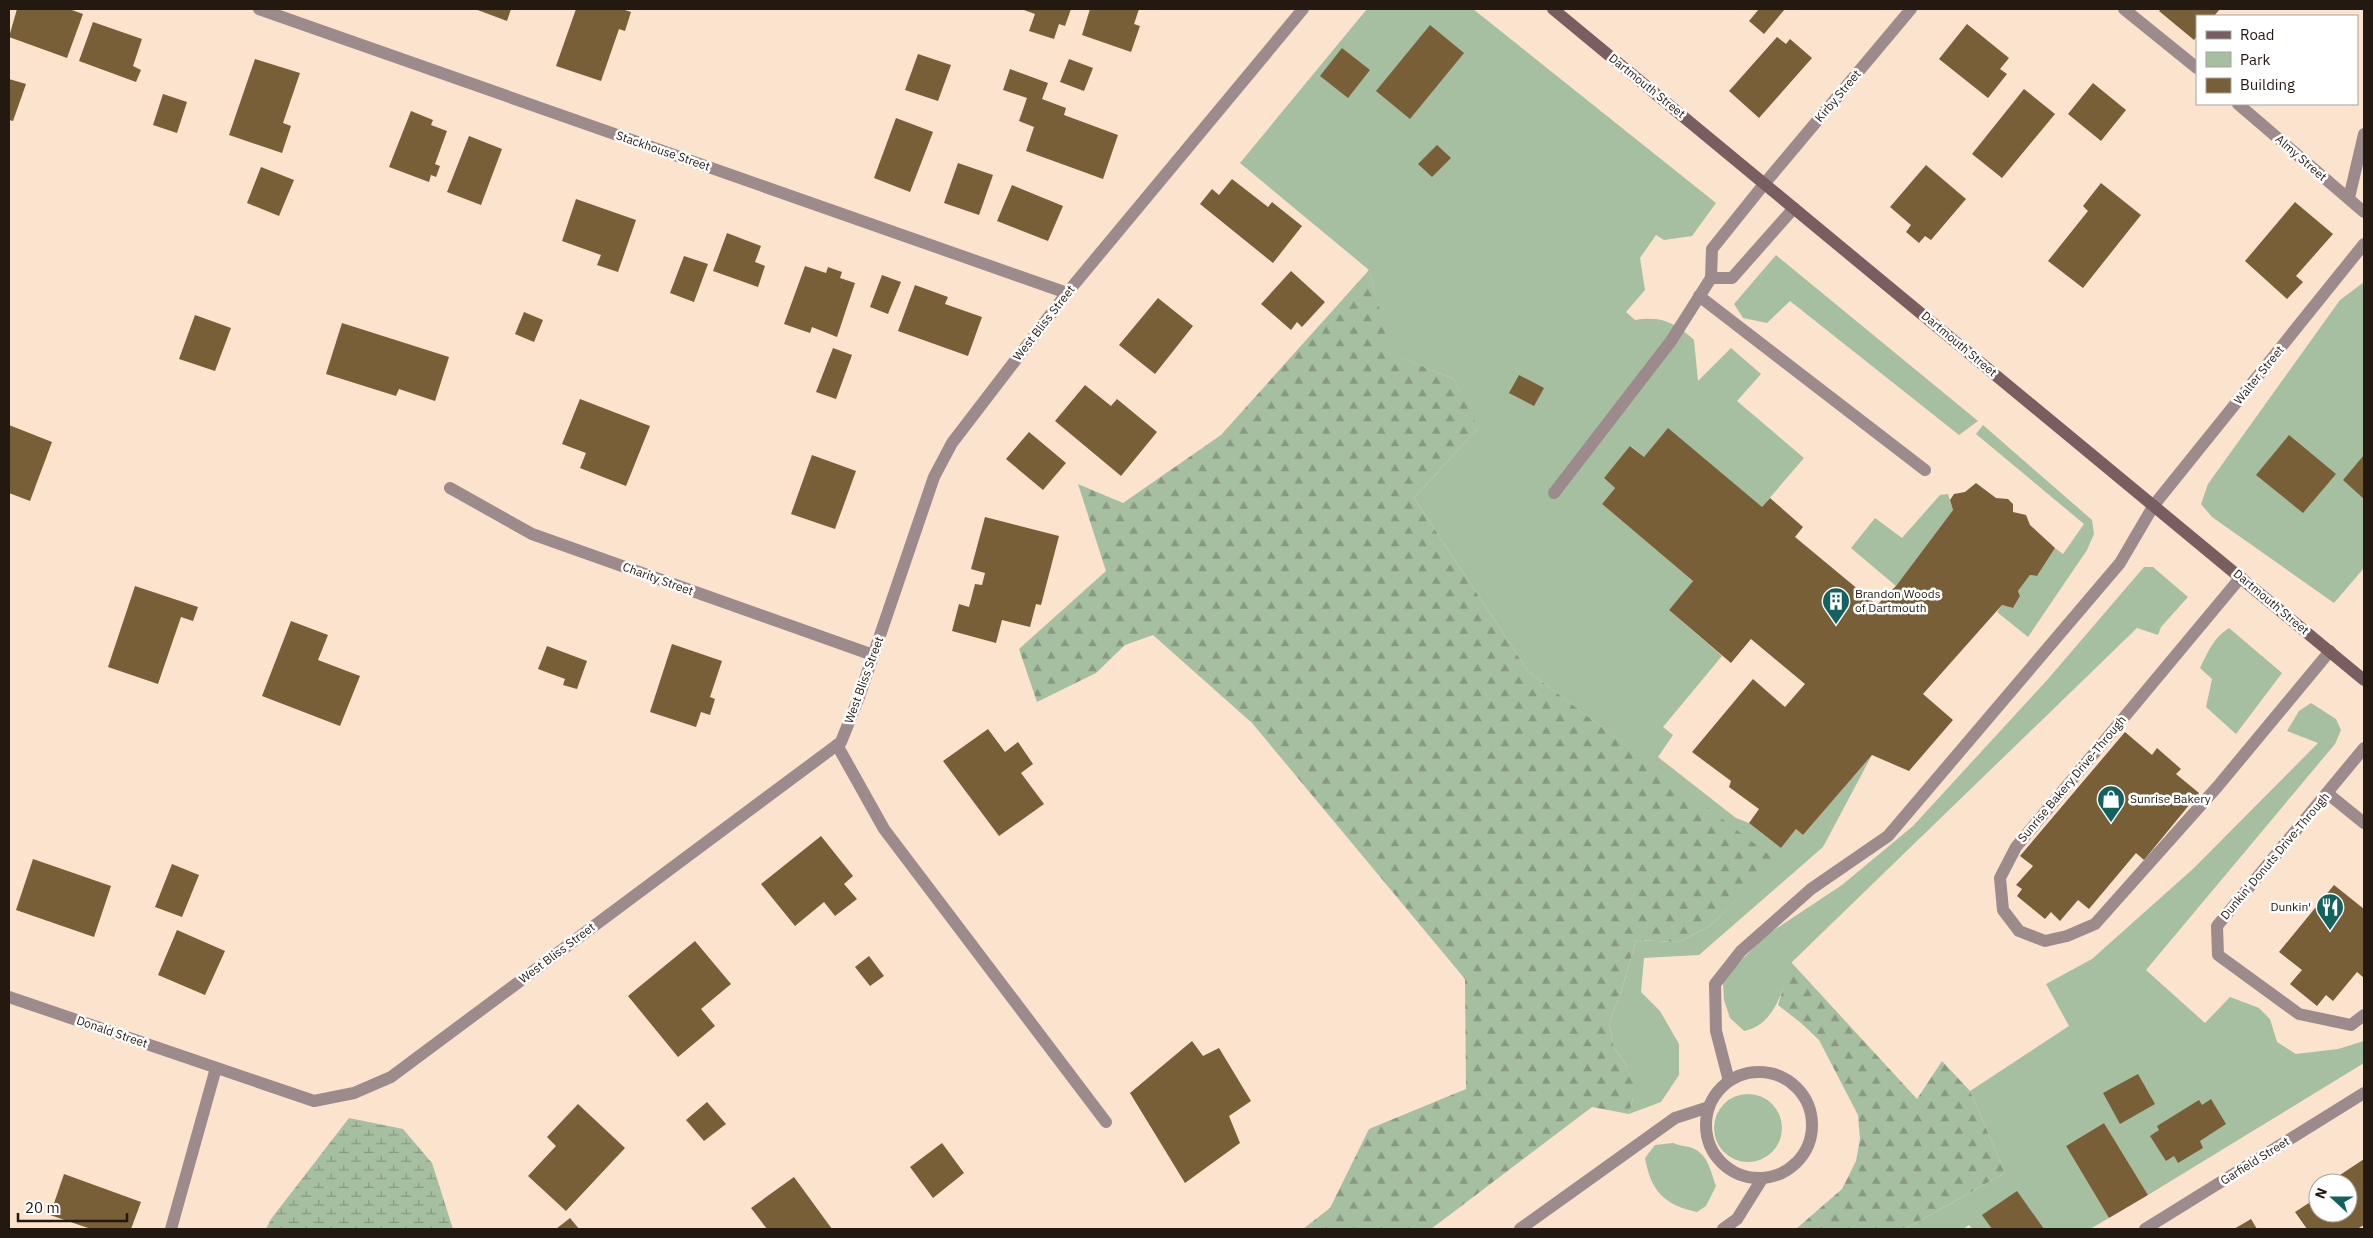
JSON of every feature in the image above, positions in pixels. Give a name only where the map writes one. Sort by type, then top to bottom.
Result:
[{"type":"main road","name":"Dartmouth Street","points":[[1553,9],[2241,576],[2364,680]]},
{"type":"street","name":"Stackhouse Street","points":[[259,9],[1067,293]]},
{"type":"street","name":"West Bliss Street","points":[[216,1068],[314,1101],[354,1093],[391,1077],[841,742],[934,477],[952,443],[1067,293],[1303,9]]},
{"type":"street","name":"Kirby Street","points":[[1711,278],[1712,249],[1911,9]]},
{"type":"street","points":[[2124,9],[2196,67]]},
{"type":"street","name":"Almy Street","points":[[2239,105],[2364,212]]},
{"type":"street","points":[[2349,198],[2364,134]]},
{"type":"street","points":[[1554,494],[1671,341],[1711,278],[1732,278],[1794,208]]},
{"type":"street","name":"Walter Street","points":[[1728,1081],[1716,1031],[1715,984],[1740,951],[1811,889],[1888,836],[2120,563],[2154,505],[2364,244]]},
{"type":"street","points":[[1699,296],[1925,470]]},
{"type":"street","name":"Charity Street","points":[[450,488],[532,534],[873,655]]},
{"type":"street","name":"Sunrise Bakery Drive-Through","points":[[2241,576],[2016,846],[2000,878],[2003,910],[2019,931],[2045,941],[2067,936],[2095,924],[2218,786],[2330,651]]},
{"type":"street","points":[[837,745],[884,829],[1106,1122]]},
{"type":"street","name":"Dunkin' Donuts Drive-Through","points":[[2364,748],[2217,926],[2218,955],[2298,1014],[2351,1025],[2364,1015]]},
{"type":"street","points":[[2327,793],[2364,823]]},
{"type":"street","name":"Donald Street","points":[[9,997],[216,1068]]},
{"type":"street","points":[[171,1229],[194,1154],[216,1068]]},
{"type":"street","points":[[1760,1071],[1776,1074],[1791,1082],[1804,1096],[1811,1113],[1812,1131],[1807,1149],[1796,1164],[1780,1175],[1762,1179],[1744,1177],[1727,1169],[1714,1155],[1707,1140],[1705,1123],[1709,1107],[1716,1092],[1728,1081],[1744,1074],[1760,1071]]},
{"type":"street","name":"Garfield Street","points":[[2145,1229],[2364,1093]]},
{"type":"street","points":[[1520,1229],[1675,1118],[1709,1107]]},
{"type":"street","points":[[1723,1229],[1737,1219],[1762,1179]]},
{"type":"green space","points":[[1367,9],[1473,9],[1716,203],[1692,236],[1664,240],[1656,235],[1640,258],[1645,290],[1626,312],[1635,320],[1653,319],[1667,322],[1694,340],[1698,381],[1731,348],[1761,374],[1737,401],[1804,458],[1762,507],[1644,457],[1631,446],[1604,478],[1615,488],[1602,504],[1693,581],[1669,610],[1722,656],[1663,727],[1673,735],[1658,757],[1736,818],[1749,823],[1781,848],[1796,829],[1803,835],[1872,755],[1823,847],[1699,955],[1644,958],[1641,992],[1660,1011],[1679,1044],[1679,1075],[1661,1102],[1629,1114],[1633,1098],[1627,1066],[1614,1048],[1609,1023],[1622,989],[1636,940],[1679,942],[1710,926],[1775,860],[1528,671],[1414,498],[1477,429],[1454,379],[1391,354],[1369,270],[1240,163]]},
{"type":"green space","points":[[1776,255],[1978,421],[1959,435],[1790,301],[1767,323],[1743,318],[1734,304]]},
{"type":"green space","points":[[1369,270],[1392,354],[1454,379],[1478,428],[1414,498],[1528,671],[1776,860],[1710,926],[1679,942],[1636,940],[1622,989],[1609,1023],[1614,1048],[1627,1066],[1633,1081],[1633,1098],[1629,1114],[1592,1107],[1431,1229],[1303,1229],[1330,1208],[1369,1129],[1466,1089],[1465,979],[1252,723],[1153,635],[1125,645],[1096,673],[1037,702],[1019,649],[1106,571],[1078,484],[1123,503],[1221,435]]},
{"type":"green space","points":[[2364,282],[2364,568],[2334,603],[2212,517],[2201,504],[2208,484],[2340,300]]},
{"type":"green space","points":[[1983,425],[2092,520],[2094,534],[2087,550],[2028,637],[1997,612],[2002,605],[2013,608],[2020,596],[2018,591],[2030,575],[2037,576],[2055,548],[2063,554],[2084,524],[1976,434]]},
{"type":"green space","points":[[1948,494],[1953,510],[1896,586],[1851,548],[1875,518],[1902,538],[1940,495]]},
{"type":"green space","points":[[2144,567],[2153,567],[2188,597],[2161,627],[2158,635],[2137,628],[1792,962],[1781,994],[1770,1014],[1755,1027],[1744,1031],[1730,1018],[1724,1000],[1723,983],[1731,971],[1765,936],[1842,885],[1913,826],[2048,679]]},
{"type":"green space","points":[[2229,628],[2282,673],[2236,734],[2206,707],[2212,679],[2200,668],[2215,641]]},
{"type":"green space","points":[[2311,703],[2336,719],[2341,730],[2335,744],[2146,970],[2205,1023],[2230,997],[2259,1008],[2270,1019],[2277,1042],[2296,1054],[2338,1049],[2364,1041],[2364,1063],[2148,1195],[2104,1123],[2066,1146],[2109,1218],[2090,1229],[1972,1229],[1969,1225],[1963,1229],[1905,1229],[2005,1173],[1970,1091],[2069,1026],[2046,984],[2092,959],[2194,868],[2318,743],[2287,731],[2299,711]]},
{"type":"green space","points":[[1791,962],[1917,1099],[1942,1061],[1970,1091],[2005,1173],[1905,1229],[1796,1229],[1842,1189],[1856,1161],[1860,1139],[1858,1115],[1819,1040],[1778,1005]]},
{"type":"green space","points":[[1748,1094],[1761,1097],[1772,1104],[1779,1115],[1782,1128],[1779,1141],[1772,1152],[1761,1159],[1748,1162],[1735,1159],[1724,1152],[1717,1141],[1714,1128],[1717,1115],[1724,1104],[1735,1097]]},
{"type":"green space","points":[[349,1118],[403,1129],[432,1163],[453,1229],[266,1229],[271,1219]]},
{"type":"green space","points":[[1673,1143],[1695,1149],[1704,1157],[1712,1174],[1716,1186],[1706,1206],[1697,1212],[1668,1201],[1655,1188],[1651,1179],[1645,1158],[1655,1145]]},
{"type":"building","points":[[17,9],[69,9],[83,14],[67,58],[9,37]]},
{"type":"building","points":[[475,9],[511,9],[507,21]]},
{"type":"building","points":[[576,9],[622,9],[631,12],[625,31],[619,29],[601,81],[556,66]]},
{"type":"building","points":[[1021,9],[1071,9],[1065,26],[1059,24],[1054,39],[1029,31],[1035,14]]},
{"type":"building","points":[[1090,9],[1139,9],[1134,24],[1140,26],[1131,52],[1082,35]]},
{"type":"building","points":[[1759,9],[1785,9],[1764,34],[1749,21]]},
{"type":"building","points":[[2161,9],[2220,9],[2215,15],[2196,15],[2196,37],[2194,40],[2159,11]]},
{"type":"building","points":[[93,22],[142,39],[133,66],[141,70],[136,82],[79,61]]},
{"type":"building","points":[[1967,24],[2009,58],[2000,69],[2007,74],[1988,98],[1939,59]]},
{"type":"building","points":[[1430,25],[1464,53],[1410,119],[1376,91]]},
{"type":"building","points":[[1777,37],[1786,44],[1790,39],[1812,58],[1759,118],[1729,91]]},
{"type":"building","points":[[1342,48],[1370,70],[1348,98],[1320,76]]},
{"type":"building","points":[[918,54],[951,65],[938,101],[905,90]]},
{"type":"building","points":[[255,59],[300,73],[283,123],[291,126],[282,153],[229,135]]},
{"type":"building","points":[[1069,59],[1093,68],[1084,91],[1060,82]]},
{"type":"building","points":[[1010,69],[1048,83],[1042,99],[1066,108],[1064,115],[1118,135],[1103,179],[1026,151],[1034,127],[1019,121],[1027,98],[1003,90]]},
{"type":"building","points":[[9,79],[26,84],[13,121],[9,120]]},
{"type":"building","points":[[2093,83],[2126,110],[2101,141],[2068,114]]},
{"type":"building","points":[[2024,89],[2055,114],[2002,178],[1972,154]]},
{"type":"building","points":[[163,94],[187,102],[177,133],[153,125]]},
{"type":"building","points":[[411,111],[433,120],[431,125],[447,131],[435,164],[440,166],[436,177],[431,175],[429,182],[389,167]]},
{"type":"building","points":[[896,118],[933,132],[910,192],[874,178]]},
{"type":"building","points":[[469,136],[502,149],[481,205],[447,192]]},
{"type":"building","points":[[1437,145],[1451,158],[1432,177],[1418,164]]},
{"type":"building","points":[[958,163],[993,175],[979,215],[944,203]]},
{"type":"building","points":[[1926,165],[1966,199],[1931,240],[1925,236],[1919,243],[1906,232],[1911,225],[1890,207]]},
{"type":"building","points":[[261,167],[294,180],[279,216],[247,203]]},
{"type":"building","points":[[1232,179],[1268,207],[1272,202],[1302,226],[1273,263],[1200,204],[1212,189],[1219,195]]},
{"type":"building","points":[[2101,183],[2141,215],[2083,288],[2048,261],[2088,211],[2083,206]]},
{"type":"building","points":[[1012,185],[1063,206],[1048,241],[997,221]]},
{"type":"building","points":[[576,199],[636,220],[618,272],[597,265],[601,255],[562,241]]},
{"type":"building","points":[[2295,202],[2333,234],[2296,276],[2303,282],[2287,299],[2245,261]]},
{"type":"building","points":[[727,233],[761,246],[755,262],[765,266],[758,287],[713,271]]},
{"type":"building","points":[[684,256],[708,264],[694,302],[670,293]]},
{"type":"building","points":[[805,266],[826,273],[828,267],[842,272],[840,278],[855,283],[837,337],[812,327],[810,333],[784,324]]},
{"type":"building","points":[[1291,271],[1325,302],[1302,327],[1297,322],[1291,330],[1261,304]]},
{"type":"building","points":[[882,275],[901,282],[888,314],[870,307]]},
{"type":"building","points":[[915,285],[948,297],[945,304],[982,317],[968,356],[898,331]]},
{"type":"building","points":[[1158,298],[1193,326],[1155,374],[1119,345]]},
{"type":"building","points":[[524,312],[543,320],[534,342],[515,334]]},
{"type":"building","points":[[195,315],[231,328],[215,371],[179,359]]},
{"type":"building","points":[[342,323],[449,357],[435,401],[399,389],[396,396],[326,374]]},
{"type":"building","points":[[833,348],[852,355],[836,399],[816,392]]},
{"type":"building","points":[[1519,375],[1544,388],[1534,406],[1509,393]]},
{"type":"building","points":[[1085,385],[1111,406],[1117,399],[1157,432],[1121,476],[1055,421]]},
{"type":"building","points":[[580,399],[650,426],[626,486],[580,468],[586,453],[562,444]]},
{"type":"building","points":[[9,425],[52,442],[30,501],[9,493]]},
{"type":"building","name":"Brandon Woods of Dartmouth","points":[[1668,428],[1762,507],[1770,498],[1803,527],[1795,537],[1877,605],[1896,586],[1953,510],[1950,500],[1954,494],[1965,492],[1976,483],[1996,498],[2008,499],[2013,504],[2013,512],[2026,515],[2030,525],[2055,548],[2037,576],[2030,575],[2018,591],[2020,596],[2013,608],[2002,605],[1923,694],[1953,720],[1909,771],[1872,755],[1803,835],[1796,829],[1781,848],[1749,823],[1759,809],[1729,787],[1731,781],[1692,752],[1753,679],[1785,707],[1805,684],[1751,639],[1731,663],[1669,610],[1693,581],[1602,504],[1615,488],[1604,478],[1630,446],[1644,457]]},
{"type":"building","points":[[1029,432],[1066,463],[1043,490],[1006,459]]},
{"type":"building","points":[[2289,435],[2336,474],[2303,513],[2256,475]]},
{"type":"building","points":[[812,455],[856,471],[835,529],[791,514]]},
{"type":"building","points":[[2364,455],[2364,499],[2343,480]]},
{"type":"building","points":[[985,517],[1059,536],[1041,605],[1036,604],[1030,627],[1002,620],[996,643],[952,631],[959,604],[969,607],[975,584],[982,585],[985,573],[971,569]]},
{"type":"building","points":[[135,586],[198,607],[193,621],[181,617],[158,684],[108,667]]},
{"type":"building","points":[[291,621],[328,635],[318,660],[360,676],[340,726],[262,696]]},
{"type":"building","points":[[672,644],[722,661],[710,697],[715,699],[710,715],[701,712],[696,727],[650,712]]},
{"type":"building","points":[[547,646],[587,661],[577,689],[563,685],[565,679],[538,669]]},
{"type":"building","points":[[988,729],[1005,752],[1018,742],[1033,764],[1021,773],[1044,804],[999,836],[943,761]]},
{"type":"building","name":"Sunrise Bakery","points":[[2125,732],[2152,755],[2157,748],[2181,769],[2176,774],[2199,793],[2144,860],[2136,853],[2089,909],[2078,900],[2060,921],[2051,912],[2045,919],[2017,896],[2022,889],[2016,885],[2033,866],[2020,856]]},
{"type":"building","points":[[821,836],[853,876],[844,884],[857,899],[835,916],[824,902],[795,926],[761,884]]},
{"type":"building","points":[[33,859],[111,886],[94,937],[16,910]]},
{"type":"building","points":[[172,864],[199,875],[182,917],[155,907]]},
{"type":"building","name":"Dunkin'","points":[[2334,885],[2364,909],[2364,978],[2357,972],[2333,1001],[2326,995],[2317,1006],[2290,984],[2302,970],[2279,952]]},
{"type":"building","points":[[177,930],[225,951],[205,995],[158,975]]},
{"type":"building","points":[[695,941],[731,984],[701,1009],[715,1026],[678,1057],[628,996]]},
{"type":"building","points":[[869,956],[884,976],[870,986],[855,967]]},
{"type":"building","points":[[1192,1041],[1203,1056],[1219,1048],[1251,1101],[1229,1116],[1240,1143],[1185,1183],[1130,1093]]},
{"type":"building","points":[[2138,1074],[2155,1104],[2120,1124],[2103,1093]]},
{"type":"building","points":[[2211,1099],[2226,1124],[2200,1141],[2203,1148],[2178,1163],[2174,1156],[2166,1161],[2150,1136],[2159,1130],[2157,1126],[2199,1100],[2202,1105]]},
{"type":"building","points":[[707,1102],[726,1124],[704,1141],[686,1120]]},
{"type":"building","points":[[578,1104],[625,1148],[566,1211],[528,1176],[556,1146],[547,1137]]},
{"type":"building","points":[[2104,1123],[2148,1195],[2109,1218],[2066,1146]]},
{"type":"building","points":[[942,1143],[964,1173],[933,1198],[910,1167]]},
{"type":"building","points":[[2364,1159],[2364,1225],[2357,1229],[2307,1229],[2295,1212],[2308,1204],[2308,1223],[2358,1223],[2358,1173],[2343,1173]]},
{"type":"building","points":[[64,1174],[141,1202],[131,1229],[91,1229],[50,1215]]},
{"type":"building","points":[[794,1177],[832,1229],[767,1229],[751,1208]]},
{"type":"building","points":[[2017,1191],[2044,1229],[1992,1229],[1982,1215]]},
{"type":"building","points":[[570,1218],[579,1229],[556,1229]]},
{"type":"building","points":[[2251,1219],[2257,1229],[2234,1229]]},
{"type":"place","name":"Brandon Woods of Dartmouth","points":[[1836,625]]},
{"type":"place","name":"Sunrise Bakery","points":[[2111,823]]},
{"type":"place","name":"Dunkin'","points":[[2330,931]]}]
